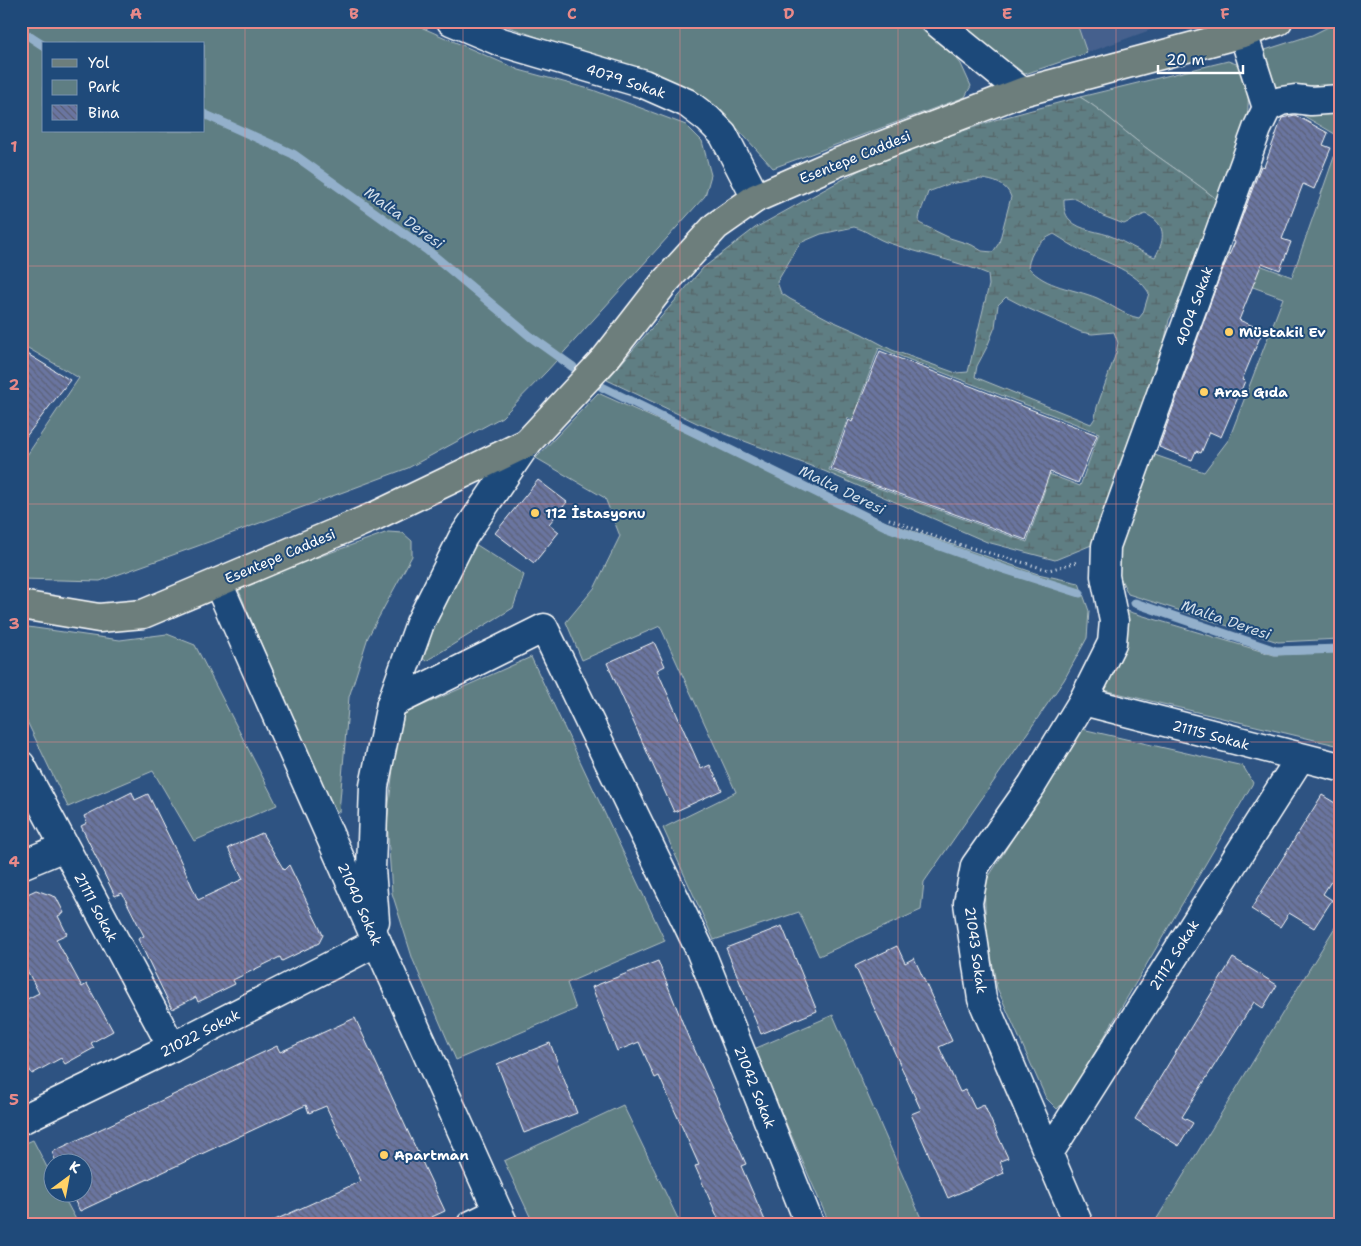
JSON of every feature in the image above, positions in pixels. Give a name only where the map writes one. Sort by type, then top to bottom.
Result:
[{"type":"main road","name":"Esentepe Caddesi","points":[[21,605],[59,613],[99,618],[143,614],[373,516],[527,443],[605,359],[664,284],[716,226],[756,198],[836,163],[1022,92],[1243,33],[1278,21]]},
{"type":"street","name":"4079 Sokak","points":[[451,21],[501,42],[644,84],[688,103],[723,134],[756,198]]},
{"type":"street","points":[[935,21],[1022,92]]},
{"type":"street","points":[[1243,33],[1267,108],[1281,101],[1295,99],[1311,101],[1340,99]]},
{"type":"street","name":"4004 Sokak","points":[[1105,576],[1106,546],[1257,129],[1267,108]]},
{"type":"street","name":"Esentepe Caddesi","points":[[376,942],[371,869],[374,786],[391,704],[420,623],[463,537],[527,443]]},
{"type":"street","name":"21043 Sokak","points":[[1079,1225],[982,999],[968,903],[975,866],[1032,785],[1084,701],[1112,643],[1114,621],[1105,576]]},
{"type":"street","name":"21040 Sokak","points":[[218,582],[376,942],[501,1218]]},
{"type":"street","name":"21042 Sokak","points":[[391,704],[544,628],[700,950],[810,1225]]},
{"type":"street","name":"21115 Sokak","points":[[1084,701],[1340,767]]},
{"type":"street","name":"21112 Sokak","points":[[1049,1153],[1300,758]]},
{"type":"street","name":"21111 Sokak","points":[[21,765],[172,1047]]},
{"type":"street","points":[[21,865],[64,847]]},
{"type":"street","name":"21022 Sokak","points":[[21,1120],[172,1047],[376,942]]},
{"type":"street","points":[[471,1225],[501,1218]]},
{"type":"path","points":[[889,519],[944,540],[1049,570],[1086,560],[1106,546]]},
{"type":"shaded area","points":[[1076,21],[1175,21],[1087,53]]},
{"type":"green space","points":[[21,21],[407,21],[519,70],[593,90],[686,125],[702,141],[711,175],[705,196],[547,371],[502,417],[408,468],[100,581],[21,579],[21,464],[79,378],[21,344],[21,296],[24,290],[21,278]]},
{"type":"green space","points":[[492,21],[920,21],[939,36],[961,64],[971,86],[965,97],[773,168],[718,107],[692,92]]},
{"type":"green space","points":[[956,21],[1076,21],[1087,53],[1025,74]]},
{"type":"green space","points":[[1340,21],[1340,90],[1276,96],[1262,51],[1312,35]]},
{"type":"green space","points":[[1228,61],[1242,66],[1248,85],[1248,103],[1247,118],[1240,147],[1221,203],[1080,97]]},
{"type":"green space","points":[[1080,97],[1221,203],[1184,291],[1169,320],[1162,353],[1118,481],[1111,490],[1109,502],[1094,544],[1055,560],[987,542],[824,471],[699,424],[607,380],[703,268],[755,228],[876,161],[995,120]],"holes":[[[981,179],[999,183],[1009,193],[1011,197],[999,243],[993,252],[982,251],[919,223],[928,192],[949,184]],[[1075,198],[1103,216],[1124,224],[1145,214],[1152,217],[1160,226],[1162,238],[1159,250],[1155,257],[1113,237],[1085,229],[1074,224],[1065,210],[1064,199]],[[854,227],[886,242],[988,274],[989,285],[968,372],[956,373],[892,350],[830,320],[781,293],[777,282],[800,243],[821,234]],[[1054,234],[1080,250],[1129,273],[1149,293],[1143,313],[1139,318],[1133,317],[1097,298],[1060,287],[1035,274],[1028,267],[1029,261],[1036,247]],[[1006,297],[1081,332],[1092,334],[1114,332],[1118,343],[1116,353],[1095,418],[1091,424],[975,377],[977,366],[995,327],[998,305]],[[879,348],[1099,433],[1080,486],[859,401]],[[848,418],[1045,489],[1027,542],[829,470]]]},
{"type":"green space","points":[[1340,106],[1340,137],[1292,109]]},
{"type":"green space","points":[[1340,140],[1340,639],[1278,642],[1128,594],[1118,573],[1118,545],[1146,452],[1204,472],[1229,439],[1283,298],[1220,275],[1227,253],[1292,277]]},
{"type":"green space","points":[[598,393],[886,522],[1038,574],[1079,583],[1089,611],[1087,638],[1064,680],[924,882],[921,910],[819,956],[799,912],[714,940],[663,828],[736,792],[660,626],[582,660],[566,622],[595,587],[620,536],[605,498],[536,458]]},
{"type":"green space","points":[[388,532],[403,533],[412,541],[412,556],[368,637],[349,697],[339,812],[330,810],[237,586]]},
{"type":"green space","points":[[472,542],[524,575],[513,608],[426,661],[417,654]]},
{"type":"green space","points":[[1127,611],[1274,655],[1340,652],[1340,746],[1104,690],[1122,645]]},
{"type":"green space","points":[[21,626],[120,640],[167,634],[195,645],[277,805],[194,841],[153,771],[68,807],[21,709]]},
{"type":"green space","points":[[531,657],[665,941],[567,983],[576,1009],[456,1060],[413,960],[392,893],[387,821],[399,716]]},
{"type":"green space","points":[[1082,729],[1243,766],[1253,783],[1070,1095],[1057,1109],[1046,1098],[997,988],[986,929],[984,884]]},
{"type":"green space","points":[[1340,919],[1340,1225],[1153,1225]]},
{"type":"green space","points":[[833,1015],[924,1225],[830,1225],[754,1049]]},
{"type":"green space","points":[[623,1105],[681,1225],[534,1225],[504,1161]]},
{"type":"green space","points":[[33,1140],[42,1158],[42,1204],[67,1204],[79,1225],[21,1225],[21,1145]]},
{"type":"building","points":[[1295,115],[1328,133],[1323,145],[1331,148],[1314,189],[1303,184],[1282,239],[1291,242],[1280,270],[1262,263],[1239,320],[1263,330],[1242,380],[1245,381],[1221,437],[1210,432],[1201,453],[1196,451],[1192,460],[1159,447],[1261,166],[1264,167],[1282,118]]},
{"type":"building","points":[[21,350],[70,380],[21,443]]},
{"type":"building","points":[[880,351],[1097,435],[1078,483],[1050,472],[1026,540],[831,469],[849,420],[852,422]]},
{"type":"building","name":"112 İstasyonu","points":[[538,480],[567,502],[549,524],[559,532],[534,563],[495,533]]},
{"type":"building","points":[[654,642],[665,666],[657,670],[701,769],[710,765],[722,790],[674,812],[607,663]]},
{"type":"building","points":[[132,792],[135,800],[148,794],[198,900],[243,879],[228,848],[262,833],[284,870],[289,865],[323,935],[319,943],[282,961],[280,957],[233,980],[235,984],[198,1002],[196,997],[172,1009],[138,939],[144,936],[122,893],[115,896],[81,826],[87,823],[84,816]]},
{"type":"building","points":[[1322,795],[1340,806],[1340,867],[1323,894],[1332,900],[1314,928],[1289,913],[1280,927],[1251,909]]},
{"type":"building","points":[[36,890],[56,897],[64,913],[58,916],[67,934],[56,939],[82,987],[87,984],[113,1031],[91,1043],[94,1048],[65,1064],[61,1058],[32,1074],[21,1054],[21,1002],[39,993],[21,959],[21,897]]},
{"type":"building","points":[[782,926],[817,1011],[761,1034],[726,948]]},
{"type":"building","points":[[897,946],[905,963],[914,958],[952,1041],[939,1047],[960,1092],[966,1090],[975,1109],[984,1105],[1008,1158],[1000,1161],[1004,1173],[948,1198],[911,1114],[921,1110],[855,966]]},
{"type":"building","points":[[1233,958],[1277,985],[1263,1008],[1254,1002],[1182,1117],[1193,1123],[1179,1146],[1135,1119]]},
{"type":"building","points":[[658,961],[691,1044],[746,1164],[741,1166],[767,1225],[721,1225],[695,1166],[699,1165],[678,1118],[659,1076],[655,1078],[639,1042],[617,1051],[592,987]]},
{"type":"building","points":[[355,1018],[445,1211],[414,1225],[264,1225],[361,1181],[326,1106],[309,1113],[306,1105],[80,1211],[76,1204],[92,1204],[92,1154],[53,1154],[52,1152],[277,1046],[280,1052]]},
{"type":"building","points":[[550,1043],[577,1113],[524,1133],[497,1064]]},
{"type":"waterway","name":"Malta Deresi","points":[[21,31],[42,45]]},
{"type":"waterway","name":"Malta Deresi","points":[[205,114],[293,154],[427,250],[531,337],[573,367]]},
{"type":"waterway","name":"Malta Deresi","points":[[602,387],[887,527],[1004,569],[1080,593]]},
{"type":"waterway","name":"Malta Deresi","points":[[1135,603],[1276,651],[1340,649]]},
{"type":"place","name":"Müstakil Ev","points":[[1229,332]]},
{"type":"place","name":"Aras Gıda","points":[[1204,392]]},
{"type":"place","name":"112 İstasyonu","points":[[535,513]]},
{"type":"place","name":"Apartman","points":[[384,1155]]}]
